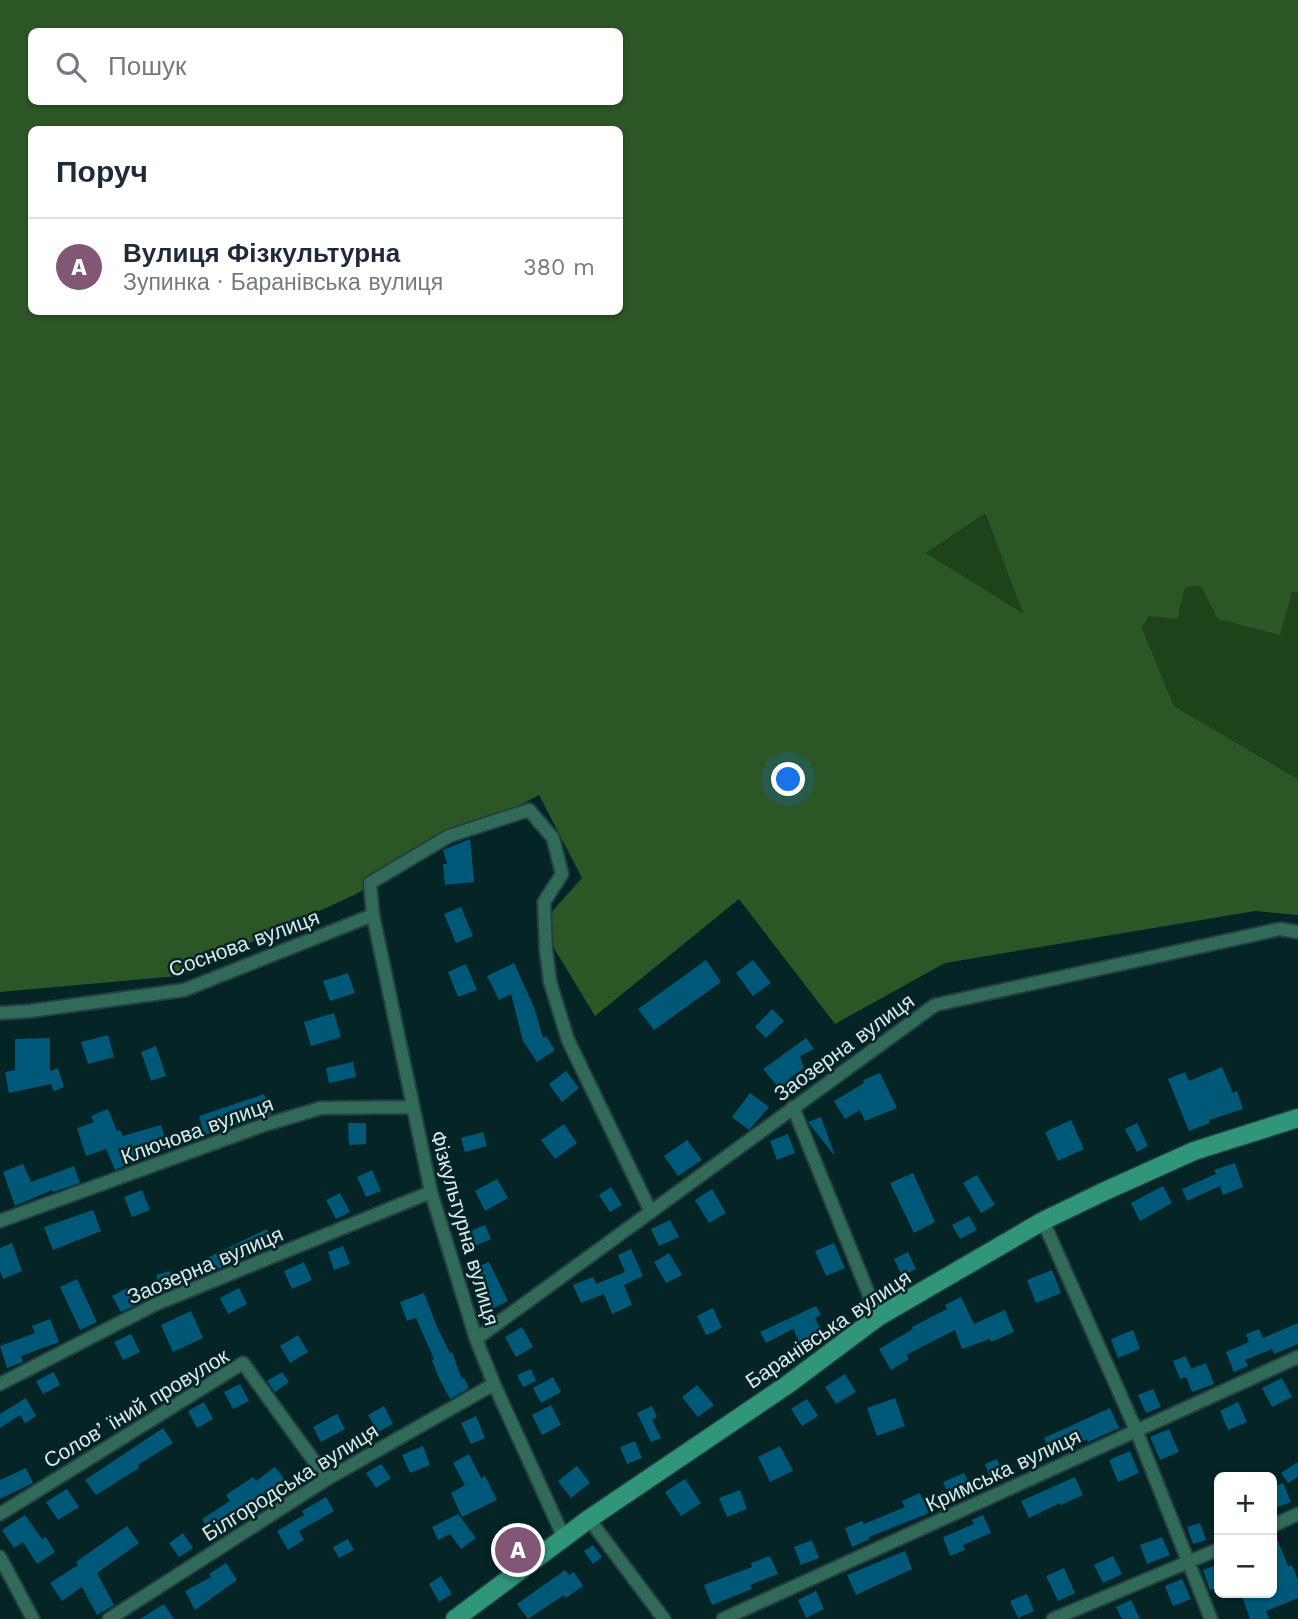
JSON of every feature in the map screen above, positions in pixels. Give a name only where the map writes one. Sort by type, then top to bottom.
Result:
[{"type":"main road","name":"Баранівська вулиця","points":[[455,1619],[589,1519],[787,1385],[878,1317],[1043,1221],[1194,1151],[1298,1118]]},
{"type":"street","name":"Фізкультурна вулиця","points":[[564,1538],[476,1339],[431,1192],[373,915],[370,883],[449,836],[529,810],[553,838],[562,874],[544,902],[550,982],[568,1040],[651,1212]]},
{"type":"street","name":"Соснова вулиця","points":[[0,1013],[184,990],[373,915]]},
{"type":"street","name":"Заозерна вулиця","points":[[476,1339],[935,1005],[1280,929],[1298,932]]},
{"type":"street","name":"Ключова вулиця","points":[[0,1221],[264,1125],[321,1108],[412,1107]]},
{"type":"street","points":[[793,1107],[878,1317]]},
{"type":"street","name":"Заозерна вулиця","points":[[0,1384],[156,1304],[431,1192]]},
{"type":"street","points":[[1043,1221],[1136,1430],[1211,1619]]},
{"type":"street","name":"Кримська вулиця","points":[[723,1619],[1298,1357]]},
{"type":"street","name":"Соловʼїний провулок","points":[[0,1514],[243,1363],[327,1479]]},
{"type":"street","name":"Білгородська вулиця","points":[[109,1619],[327,1479],[494,1384]]},
{"type":"street","points":[[1277,1524],[1298,1514]]},
{"type":"street","points":[[589,1519],[664,1619]]},
{"type":"street","points":[[1053,1619],[1214,1551]]},
{"type":"street","points":[[0,1557],[33,1619]]},
{"type":"green space","points":[[0,0],[1298,0],[1298,593],[1292,592],[1280,635],[1218,619],[1201,586],[1185,587],[1177,619],[1149,616],[1142,628],[1174,706],[1298,779],[1298,915],[1255,911],[945,963],[835,1024],[739,899],[595,1016],[540,925],[582,878],[539,795],[354,895],[178,976],[0,992]],"holes":[[[985,514],[1023,613],[926,553]]]},
{"type":"green space","points":[[984,513],[1024,614],[926,553]]},
{"type":"green space","points":[[1185,587],[1298,593],[1298,779],[1174,706],[1142,628],[1149,616]]},
{"type":"building","points":[[470,839],[474,882],[445,885],[443,864],[447,864],[443,850]]},
{"type":"building","points":[[461,907],[473,936],[456,943],[444,914]]},
{"type":"building","points":[[706,960],[721,982],[654,1030],[638,1009]]},
{"type":"building","points":[[753,960],[771,983],[753,996],[736,973]]},
{"type":"building","points":[[514,963],[534,1007],[543,1038],[546,1036],[555,1050],[537,1062],[523,1041],[511,994],[499,1000],[487,976]]},
{"type":"building","points":[[466,964],[477,990],[458,997],[448,972]]},
{"type":"building","points":[[348,973],[355,993],[330,1001],[323,981]]},
{"type":"building","points":[[772,1009],[784,1021],[766,1038],[755,1027]]},
{"type":"building","points":[[334,1013],[341,1037],[311,1046],[304,1022]]},
{"type":"building","points":[[108,1035],[114,1057],[88,1064],[81,1042]]},
{"type":"building","points":[[50,1038],[50,1071],[58,1068],[64,1087],[54,1091],[51,1084],[9,1093],[5,1072],[15,1070],[15,1039]]},
{"type":"building","points":[[806,1038],[814,1049],[800,1056],[804,1068],[790,1078],[796,1084],[784,1094],[763,1069]]},
{"type":"building","points":[[156,1046],[166,1076],[151,1081],[141,1052]]},
{"type":"building","points":[[353,1062],[356,1077],[329,1083],[326,1068]]},
{"type":"building","points":[[1222,1067],[1233,1093],[1237,1091],[1243,1109],[1209,1120],[1210,1123],[1189,1131],[1168,1079],[1185,1072],[1189,1081]]},
{"type":"building","points":[[566,1071],[579,1088],[562,1102],[549,1084]]},
{"type":"building","points":[[880,1073],[897,1108],[865,1121],[860,1110],[845,1119],[834,1101],[864,1083],[863,1080]]},
{"type":"building","points":[[750,1093],[769,1107],[749,1130],[732,1117]]},
{"type":"building","points":[[264,1094],[272,1114],[204,1135],[199,1116]]},
{"type":"building","points":[[108,1109],[117,1131],[120,1130],[123,1136],[161,1125],[168,1148],[132,1158],[133,1162],[115,1170],[106,1149],[86,1156],[77,1128],[94,1122],[91,1116]]},
{"type":"building","points":[[821,1117],[834,1153],[833,1154],[808,1122]]},
{"type":"building","points":[[1071,1120],[1084,1149],[1058,1161],[1045,1132]]},
{"type":"building","points":[[348,1123],[366,1123],[366,1144],[349,1145]]},
{"type":"building","points":[[1137,1123],[1148,1146],[1137,1152],[1125,1129]]},
{"type":"building","points":[[564,1124],[577,1143],[555,1159],[541,1140]]},
{"type":"building","points":[[483,1132],[487,1146],[465,1152],[461,1138]]},
{"type":"building","points":[[788,1134],[795,1153],[777,1160],[770,1141]]},
{"type":"building","points":[[687,1140],[702,1160],[678,1176],[664,1156]]},
{"type":"building","points":[[1235,1163],[1243,1187],[1223,1195],[1220,1186],[1187,1201],[1182,1189],[1216,1174],[1214,1170]]},
{"type":"building","points":[[23,1164],[31,1182],[74,1166],[80,1183],[53,1192],[52,1190],[15,1206],[3,1172]]},
{"type":"building","points":[[372,1170],[381,1191],[366,1197],[357,1177]]},
{"type":"building","points":[[913,1173],[935,1222],[914,1233],[890,1183]]},
{"type":"building","points":[[977,1175],[995,1205],[981,1213],[963,1183]]},
{"type":"building","points":[[497,1179],[508,1198],[485,1211],[475,1191]]},
{"type":"building","points":[[1163,1186],[1172,1203],[1140,1221],[1131,1203]]},
{"type":"building","points":[[611,1187],[622,1205],[610,1212],[599,1195]]},
{"type":"building","points":[[712,1189],[726,1213],[709,1223],[695,1200]]},
{"type":"building","points":[[142,1190],[150,1210],[132,1217],[124,1197]]},
{"type":"building","points":[[340,1193],[350,1212],[336,1219],[326,1200]]},
{"type":"building","points":[[93,1210],[101,1231],[53,1250],[44,1227]]},
{"type":"building","points":[[969,1216],[977,1230],[960,1239],[952,1225]]},
{"type":"building","points":[[670,1220],[679,1237],[659,1246],[651,1229]]},
{"type":"building","points":[[485,1225],[491,1239],[475,1246],[468,1232]]},
{"type":"building","points":[[267,1229],[274,1246],[203,1275],[197,1263]]},
{"type":"building","points":[[12,1243],[22,1271],[3,1279],[0,1271],[0,1248]]},
{"type":"building","points":[[834,1243],[845,1268],[826,1276],[815,1251]]},
{"type":"building","points":[[343,1246],[350,1264],[334,1270],[328,1252]]},
{"type":"building","points":[[631,1249],[643,1276],[624,1285],[632,1305],[612,1314],[604,1294],[581,1303],[573,1285],[593,1277],[596,1284],[625,1272],[618,1255]]},
{"type":"building","points":[[908,1252],[916,1269],[902,1276],[894,1259]]},
{"type":"building","points":[[669,1253],[682,1275],[666,1283],[654,1262]]},
{"type":"building","points":[[304,1262],[312,1280],[292,1289],[284,1271]]},
{"type":"building","points":[[489,1262],[508,1301],[492,1309],[472,1269]]},
{"type":"building","points":[[1052,1270],[1061,1293],[1036,1303],[1027,1280]]},
{"type":"building","points":[[170,1271],[175,1287],[161,1292],[156,1275]]},
{"type":"building","points":[[77,1279],[97,1322],[80,1330],[60,1287]]},
{"type":"building","points":[[129,1287],[138,1304],[121,1312],[112,1296]]},
{"type":"building","points":[[239,1288],[247,1304],[228,1314],[220,1298]]},
{"type":"building","points":[[424,1293],[437,1327],[469,1388],[450,1399],[438,1376],[432,1360],[434,1359],[416,1318],[407,1321],[400,1302]]},
{"type":"building","points":[[961,1297],[974,1324],[1005,1310],[1014,1332],[991,1342],[990,1339],[962,1349],[955,1330],[906,1355],[909,1359],[891,1370],[879,1349],[913,1329],[912,1327],[947,1309],[945,1305]]},
{"type":"building","points":[[816,1306],[821,1315],[815,1318],[823,1334],[801,1345],[793,1329],[766,1343],[760,1332]]},
{"type":"building","points":[[713,1308],[722,1328],[706,1335],[697,1316]]},
{"type":"building","points":[[191,1311],[203,1338],[173,1352],[161,1325]]},
{"type":"building","points":[[50,1319],[59,1342],[21,1356],[23,1362],[7,1368],[0,1346],[35,1333],[32,1326]]},
{"type":"building","points":[[1298,1323],[1298,1344],[1274,1354],[1272,1349],[1245,1360],[1248,1366],[1234,1372],[1226,1352],[1249,1342],[1246,1334],[1259,1329],[1263,1338]]},
{"type":"building","points":[[522,1327],[533,1347],[516,1357],[505,1337]]},
{"type":"building","points":[[1133,1330],[1140,1349],[1118,1358],[1111,1339]]},
{"type":"building","points":[[131,1334],[140,1352],[123,1360],[114,1342]]},
{"type":"building","points":[[298,1335],[308,1352],[290,1363],[280,1346]]},
{"type":"building","points":[[1186,1356],[1191,1369],[1206,1363],[1214,1384],[1192,1392],[1186,1377],[1180,1379],[1173,1361]]},
{"type":"building","points":[[531,1369],[536,1381],[523,1387],[517,1375]]},
{"type":"building","points":[[54,1372],[60,1385],[43,1394],[36,1381]]},
{"type":"building","points":[[282,1372],[289,1382],[275,1392],[267,1381]]},
{"type":"building","points":[[845,1374],[856,1392],[836,1404],[825,1387]]},
{"type":"building","points":[[553,1377],[561,1392],[541,1403],[533,1388]]},
{"type":"building","points":[[1282,1378],[1292,1397],[1272,1407],[1262,1388]]},
{"type":"building","points":[[240,1384],[249,1401],[233,1409],[224,1392]]},
{"type":"building","points":[[697,1385],[714,1405],[698,1417],[682,1397]]},
{"type":"building","points":[[1153,1389],[1161,1407],[1146,1413],[1138,1395]]},
{"type":"building","points":[[26,1398],[36,1416],[25,1423],[20,1415],[0,1428],[0,1414]]},
{"type":"building","points":[[895,1398],[905,1426],[877,1436],[867,1408]]},
{"type":"building","points":[[807,1399],[818,1416],[802,1426],[791,1409]]},
{"type":"building","points":[[204,1402],[213,1419],[197,1428],[188,1411]]},
{"type":"building","points":[[1238,1402],[1247,1422],[1228,1430],[1220,1411]]},
{"type":"building","points":[[551,1405],[561,1425],[542,1435],[532,1415]]},
{"type":"building","points":[[384,1406],[393,1424],[378,1432],[368,1415]]},
{"type":"building","points":[[652,1406],[657,1417],[652,1420],[661,1438],[651,1442],[637,1413]]},
{"type":"building","points":[[1110,1408],[1119,1428],[1088,1442],[1087,1439],[1053,1456],[1044,1438]]},
{"type":"building","points":[[337,1414],[345,1429],[321,1442],[313,1427]]},
{"type":"building","points":[[476,1416],[485,1438],[471,1444],[461,1423]]},
{"type":"building","points":[[163,1428],[173,1443],[96,1495],[85,1480]]},
{"type":"building","points":[[1169,1429],[1179,1452],[1160,1460],[1150,1437]]},
{"type":"building","points":[[635,1441],[642,1458],[627,1464],[620,1447]]},
{"type":"building","points":[[423,1446],[430,1465],[410,1473],[402,1455]]},
{"type":"building","points":[[780,1446],[793,1471],[770,1482],[758,1457]]},
{"type":"building","points":[[1130,1451],[1139,1473],[1118,1482],[1109,1460]]},
{"type":"building","points":[[469,1454],[481,1478],[485,1476],[497,1500],[462,1517],[451,1493],[465,1485],[453,1463]]},
{"type":"building","points":[[997,1459],[1004,1478],[992,1483],[985,1464]]},
{"type":"building","points":[[1298,1462],[1298,1477],[1288,1483],[1281,1473]]},
{"type":"building","points":[[381,1464],[391,1478],[376,1488],[366,1473]]},
{"type":"building","points":[[577,1466],[590,1483],[571,1498],[558,1481]]},
{"type":"building","points":[[275,1467],[285,1480],[265,1495],[268,1498],[212,1535],[202,1519],[230,1501],[226,1495],[253,1477],[256,1481]]},
{"type":"building","points":[[26,1468],[33,1483],[0,1499],[0,1480]]},
{"type":"building","points":[[964,1473],[973,1492],[952,1502],[943,1482]]},
{"type":"building","points":[[1075,1477],[1083,1495],[1029,1518],[1021,1501]]},
{"type":"building","points":[[685,1479],[701,1503],[681,1516],[665,1492]]},
{"type":"building","points":[[1283,1483],[1291,1502],[1277,1507],[1277,1486]]},
{"type":"building","points":[[67,1489],[79,1507],[58,1520],[46,1502]]},
{"type":"building","points":[[740,1490],[747,1509],[727,1517],[719,1498]]},
{"type":"building","points":[[920,1493],[929,1513],[869,1537],[870,1539],[852,1547],[845,1528],[862,1521],[864,1524],[905,1507],[902,1501]]},
{"type":"building","points":[[326,1497],[334,1511],[299,1531],[304,1540],[288,1550],[277,1531],[304,1515],[302,1511]]},
{"type":"building","points":[[458,1514],[476,1538],[461,1549],[450,1534],[438,1540],[432,1527]]},
{"type":"building","points":[[25,1515],[42,1539],[46,1537],[55,1552],[37,1564],[23,1542],[14,1548],[2,1530]]},
{"type":"building","points":[[983,1515],[991,1533],[963,1545],[965,1550],[950,1556],[943,1537],[974,1524],[972,1520]]},
{"type":"building","points":[[1200,1523],[1206,1540],[1193,1544],[1187,1527]]},
{"type":"building","points":[[127,1526],[139,1543],[97,1573],[114,1605],[97,1615],[82,1587],[62,1601],[50,1583],[78,1565],[76,1562]]},
{"type":"building","points":[[183,1533],[193,1548],[179,1557],[169,1543]]},
{"type":"building","points":[[1162,1537],[1170,1555],[1147,1564],[1140,1545]]},
{"type":"building","points":[[348,1539],[354,1550],[339,1558],[333,1547]]},
{"type":"building","points":[[1277,1539],[1288,1566],[1292,1565],[1298,1580],[1298,1598],[1266,1611],[1269,1619],[1250,1619],[1243,1598],[1277,1598]]},
{"type":"building","points":[[812,1540],[819,1558],[801,1565],[794,1547]]},
{"type":"building","points":[[593,1545],[602,1557],[593,1564],[584,1551]]},
{"type":"building","points":[[905,1551],[912,1569],[856,1595],[847,1575]]},
{"type":"building","points":[[770,1556],[778,1574],[750,1585],[752,1589],[712,1605],[704,1585],[752,1567],[751,1563]]},
{"type":"building","points":[[1113,1556],[1122,1574],[1103,1583],[1094,1565]]},
{"type":"building","points":[[226,1563],[237,1580],[195,1610],[185,1591],[211,1577],[209,1574]]},
{"type":"building","points":[[1214,1566],[1214,1589],[1210,1590],[1203,1570]]},
{"type":"building","points":[[1064,1568],[1075,1593],[1058,1601],[1046,1576]]},
{"type":"building","points":[[565,1570],[569,1575],[574,1572],[583,1586],[528,1619],[517,1604]]},
{"type":"building","points":[[441,1576],[452,1594],[439,1602],[429,1584]]},
{"type":"building","points":[[1182,1579],[1191,1599],[1173,1606],[1165,1586]]},
{"type":"building","points":[[816,1591],[824,1609],[806,1618],[798,1600]]},
{"type":"building","points":[[1027,1594],[1034,1611],[1018,1618],[1010,1601]]},
{"type":"building","points":[[1131,1600],[1140,1619],[1122,1619],[1116,1607]]},
{"type":"building","points":[[164,1604],[174,1619],[140,1619]]},
{"type":"place","name":"Вулиця Фізкультурна","points":[[518,1550]]}]
